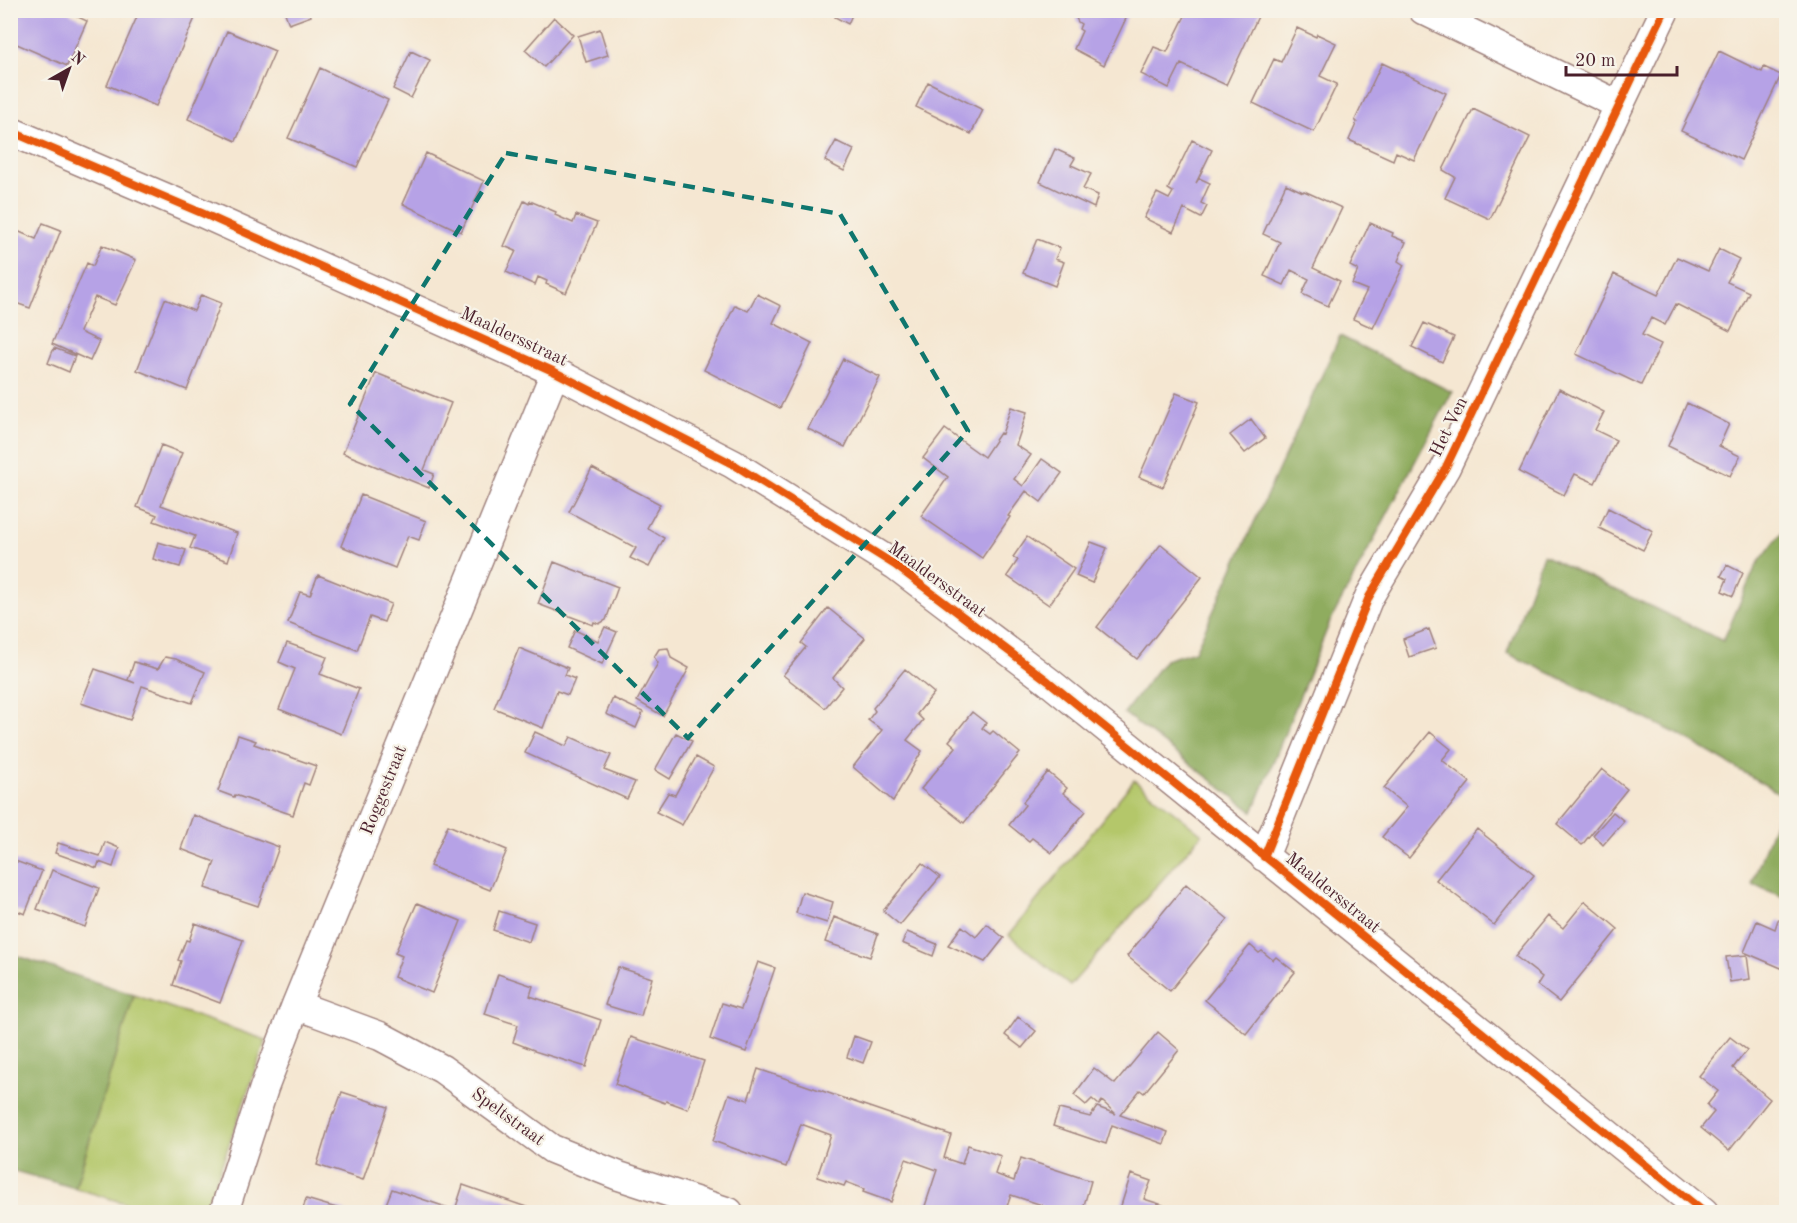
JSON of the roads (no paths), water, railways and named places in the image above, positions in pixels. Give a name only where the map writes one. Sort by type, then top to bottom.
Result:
[{"type":"street","points":[[1423,10],[1619,105]]},
{"type":"street","name":"Het Ven","points":[[1264,857],[1369,597],[1446,467],[1665,10]]},
{"type":"street","name":"Maaldersstraat","points":[[10,131],[204,214],[555,372],[733,464],[895,565],[1048,681],[1704,1212]]},
{"type":"street","name":"Roggestraat","points":[[224,1212],[264,1088],[296,1005],[555,372]]},
{"type":"street","name":"Speltstraat","points":[[296,1005],[380,1036],[442,1069],[552,1149],[619,1176],[729,1212]]}]
